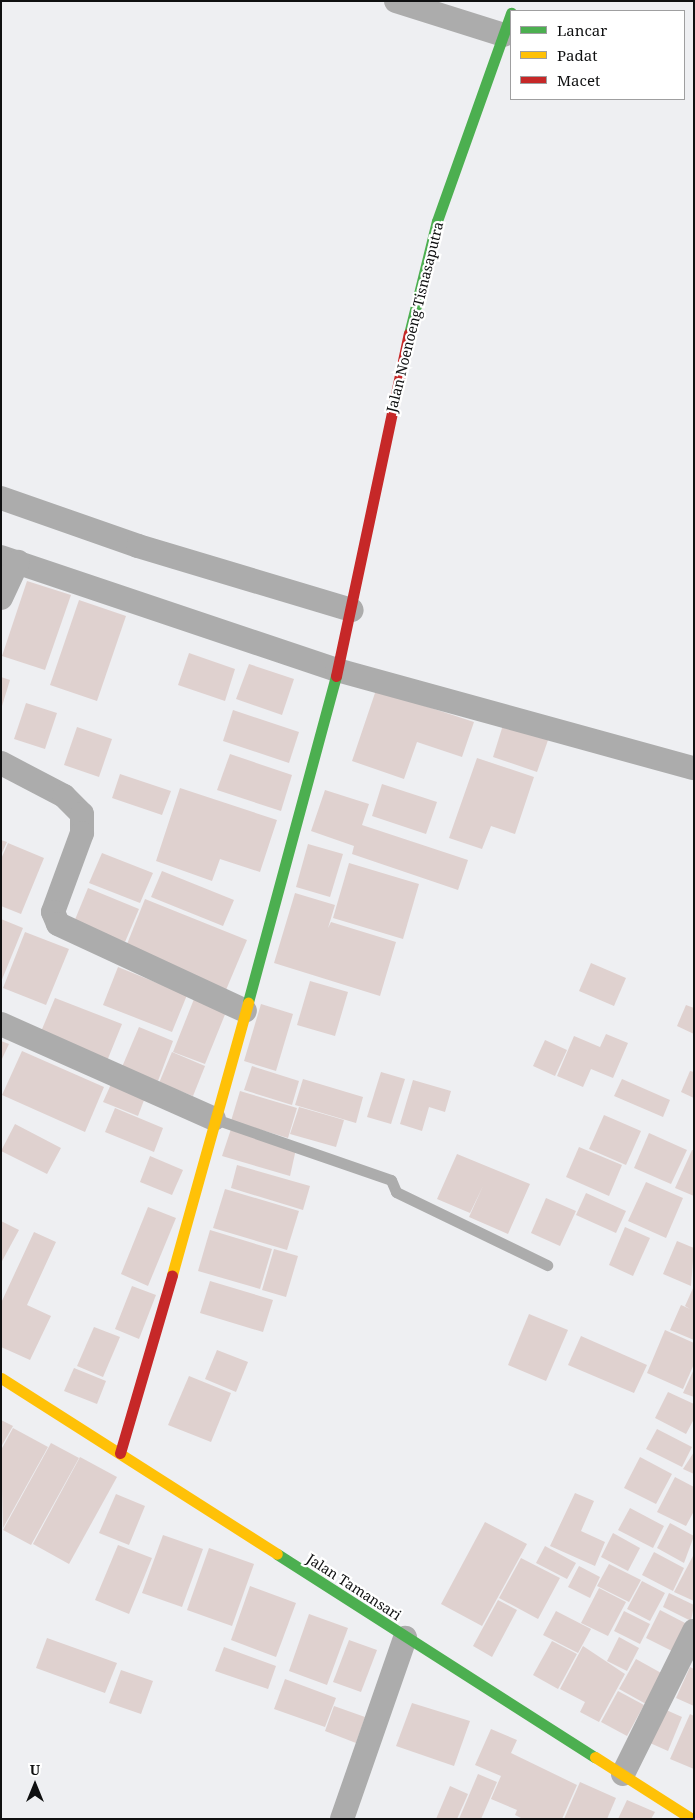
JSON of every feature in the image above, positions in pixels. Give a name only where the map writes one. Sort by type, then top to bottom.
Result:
[{"type":"street","points":[[396,1],[504,35]]},
{"type":"street","name":"Jalan Noenoeng Tisnasaputra","points":[[120,1453],[245,1011],[339,663],[350,620],[400,371],[437,221],[510,18]]},
{"type":"street","points":[[1,498],[350,620]]},
{"type":"street","points":[[1,598],[10,560],[339,663],[694,768]]},
{"type":"street","points":[[1,763],[64,796],[82,814],[82,833],[53,912],[58,924],[245,1011]]},
{"type":"street","points":[[1,1024],[214,1118]]},
{"type":"street","name":"Jalan Tamansari","points":[[1,1378],[405,1638],[692,1819]]},
{"type":"street","points":[[623,1774],[694,1631]]},
{"type":"street","points":[[342,1819],[405,1638]]},
{"type":"lane","points":[[214,1118],[391,1180],[396,1192],[547,1265]]},
{"type":"building","points":[[27,581],[71,595],[45,670],[2,656]]},
{"type":"building","points":[[79,600],[126,616],[97,701],[50,685]]},
{"type":"building","points":[[189,653],[235,669],[225,701],[178,685]]},
{"type":"building","points":[[249,664],[294,679],[282,715],[236,699]]},
{"type":"building","points":[[1,677],[10,680],[2,706],[1,706]]},
{"type":"building","points":[[376,690],[474,722],[462,757],[417,742],[404,779],[352,761]]},
{"type":"building","points":[[26,703],[57,713],[45,749],[14,739]]},
{"type":"building","points":[[233,710],[299,732],[289,763],[223,741]]},
{"type":"building","points":[[503,725],[548,740],[537,772],[493,757]]},
{"type":"building","points":[[77,727],[112,739],[99,777],[64,765]]},
{"type":"building","points":[[230,754],[292,775],[281,811],[217,790]]},
{"type":"building","points":[[477,758],[534,777],[515,834],[491,826],[482,849],[449,838]]},
{"type":"building","points":[[120,774],[171,791],[162,815],[112,798]]},
{"type":"building","points":[[382,784],[437,802],[426,834],[372,816]]},
{"type":"building","points":[[180,788],[277,820],[260,872],[220,859],[212,881],[156,861]]},
{"type":"building","points":[[325,790],[369,804],[362,825],[468,860],[458,890],[352,854],[354,846],[311,831]]},
{"type":"building","points":[[1,840],[7,842],[1,855]]},
{"type":"building","points":[[8,843],[44,858],[21,914],[1,906],[1,859]]},
{"type":"building","points":[[308,844],[343,854],[330,897],[296,887]]},
{"type":"building","points":[[102,853],[153,873],[140,903],[89,883]]},
{"type":"building","points":[[349,863],[419,884],[403,939],[333,918]]},
{"type":"building","points":[[162,871],[234,900],[223,926],[151,897]]},
{"type":"building","points":[[88,888],[139,909],[125,942],[74,922]]},
{"type":"building","points":[[295,893],[335,905],[328,928],[331,922],[396,942],[380,996],[274,963]]},
{"type":"building","points":[[145,899],[247,940],[226,990],[125,949]]},
{"type":"building","points":[[1,919],[23,928],[1,982]]},
{"type":"building","points":[[25,932],[69,949],[46,1005],[3,988]]},
{"type":"building","points":[[591,963],[626,978],[614,1006],[579,991]]},
{"type":"building","points":[[118,967],[187,995],[172,1032],[103,1005]]},
{"type":"building","points":[[310,981],[348,992],[335,1036],[297,1025]]},
{"type":"building","points":[[55,998],[122,1024],[107,1061],[40,1034]]},
{"type":"building","points":[[194,999],[226,1012],[205,1064],[173,1052]]},
{"type":"building","points":[[261,1004],[293,1014],[276,1071],[244,1061]]},
{"type":"building","points":[[686,1005],[694,1008],[694,1034],[677,1026]]},
{"type":"building","points":[[139,1027],[173,1041],[158,1081],[122,1067]]},
{"type":"building","points":[[606,1034],[628,1043],[613,1078],[591,1069],[583,1087],[557,1076],[574,1036],[600,1047]]},
{"type":"building","points":[[545,1040],[567,1050],[555,1076],[533,1066]]},
{"type":"building","points":[[1,1041],[9,1044],[1,1061]]},
{"type":"building","points":[[22,1051],[104,1087],[85,1132],[2,1095]]},
{"type":"building","points":[[172,1052],[205,1066],[193,1096],[159,1083]]},
{"type":"building","points":[[252,1066],[299,1081],[292,1105],[244,1090]]},
{"type":"building","points":[[690,1071],[694,1072],[694,1098],[681,1092]]},
{"type":"building","points":[[381,1072],[405,1079],[391,1124],[367,1117]]},
{"type":"building","points":[[303,1079],[363,1097],[356,1123],[295,1105]]},
{"type":"building","points":[[622,1079],[670,1100],[663,1117],[614,1096]]},
{"type":"building","points":[[413,1080],[451,1091],[445,1112],[429,1107],[422,1131],[400,1124]]},
{"type":"building","points":[[112,1082],[146,1095],[138,1116],[103,1102]]},
{"type":"building","points":[[240,1091],[297,1108],[288,1138],[231,1121]]},
{"type":"building","points":[[299,1107],[344,1120],[336,1147],[290,1134]]},
{"type":"building","points":[[115,1108],[163,1128],[154,1152],[105,1132]]},
{"type":"building","points":[[604,1115],[641,1131],[626,1165],[589,1149]]},
{"type":"building","points":[[15,1124],[61,1148],[47,1174],[1,1151]]},
{"type":"building","points":[[231,1129],[296,1149],[290,1176],[222,1156]]},
{"type":"building","points":[[649,1133],[687,1150],[671,1184],[634,1168]]},
{"type":"building","points":[[579,1147],[622,1165],[609,1196],[566,1177]]},
{"type":"building","points":[[692,1150],[694,1150],[694,1196],[675,1188]]},
{"type":"building","points":[[457,1154],[530,1184],[508,1234],[469,1217],[483,1186],[470,1213],[437,1199]]},
{"type":"building","points":[[150,1156],[183,1170],[172,1195],[140,1182]]},
{"type":"building","points":[[237,1165],[310,1186],[303,1210],[231,1188]]},
{"type":"building","points":[[646,1182],[683,1198],[666,1238],[628,1221]]},
{"type":"building","points":[[225,1189],[299,1211],[287,1250],[213,1228]]},
{"type":"building","points":[[586,1193],[626,1211],[616,1233],[576,1215]]},
{"type":"building","points":[[546,1198],[576,1211],[560,1246],[531,1233]]},
{"type":"building","points":[[148,1207],[176,1218],[148,1286],[121,1274]]},
{"type":"building","points":[[1,1221],[19,1230],[1,1263]]},
{"type":"building","points":[[625,1227],[650,1238],[633,1276],[609,1265]]},
{"type":"building","points":[[210,1230],[272,1249],[260,1289],[198,1271]]},
{"type":"building","points":[[34,1232],[56,1242],[27,1305],[51,1316],[30,1360],[1,1347],[1,1303]]},
{"type":"building","points":[[677,1241],[694,1248],[691,1286],[663,1274]]},
{"type":"building","points":[[274,1249],[298,1256],[286,1297],[262,1290]]},
{"type":"building","points":[[210,1281],[273,1300],[263,1332],[200,1313]]},
{"type":"building","points":[[132,1286],[156,1295],[139,1339],[115,1329]]},
{"type":"building","points":[[694,1286],[694,1340],[670,1330],[681,1305],[690,1309],[685,1306]]},
{"type":"building","points":[[529,1314],[568,1330],[546,1381],[508,1365]]},
{"type":"building","points":[[94,1327],[120,1337],[103,1377],[77,1366]]},
{"type":"building","points":[[665,1330],[694,1343],[694,1364],[683,1389],[647,1373]]},
{"type":"building","points":[[581,1336],[647,1365],[634,1393],[568,1365]]},
{"type":"building","points":[[217,1350],[248,1362],[236,1392],[205,1379]]},
{"type":"building","points":[[74,1368],[106,1381],[97,1404],[64,1391]]},
{"type":"building","points":[[694,1369],[694,1397],[683,1393]]},
{"type":"building","points":[[189,1376],[231,1393],[211,1442],[168,1425]]},
{"type":"building","points":[[668,1392],[694,1404],[694,1419],[686,1434],[655,1418]]},
{"type":"building","points":[[1,1420],[13,1426],[1,1447]]},
{"type":"building","points":[[13,1428],[48,1447],[3,1528],[1,1450]]},
{"type":"building","points":[[657,1429],[692,1447],[682,1467],[646,1449]]},
{"type":"building","points":[[51,1443],[79,1458],[31,1545],[3,1530]]},
{"type":"building","points":[[694,1452],[694,1474],[683,1469]]},
{"type":"building","points":[[80,1457],[117,1477],[69,1564],[33,1544]]},
{"type":"building","points":[[640,1457],[672,1474],[656,1504],[624,1488]]},
{"type":"building","points":[[675,1477],[694,1487],[694,1511],[686,1526],[657,1512]]},
{"type":"building","points":[[575,1493],[594,1501],[581,1531],[605,1542],[595,1566],[550,1546]]},
{"type":"building","points":[[116,1494],[145,1506],[129,1545],[99,1533]]},
{"type":"building","points":[[630,1508],[664,1526],[653,1548],[618,1530]]},
{"type":"building","points":[[485,1522],[527,1544],[482,1626],[441,1604]]},
{"type":"building","points":[[670,1523],[694,1536],[684,1563],[657,1548]]},
{"type":"building","points":[[613,1533],[640,1548],[628,1571],[601,1557]]},
{"type":"building","points":[[163,1535],[203,1549],[182,1607],[142,1593]]},
{"type":"building","points":[[118,1545],[152,1558],[129,1614],[95,1600]]},
{"type":"building","points":[[545,1546],[576,1563],[567,1579],[536,1563]]},
{"type":"building","points":[[209,1548],[254,1564],[232,1626],[187,1610]]},
{"type":"building","points":[[654,1552],[684,1568],[673,1591],[642,1575]]},
{"type":"building","points":[[694,1554],[694,1601],[674,1592]]},
{"type":"building","points":[[521,1558],[560,1578],[538,1619],[499,1598]]},
{"type":"building","points":[[609,1564],[641,1580],[629,1602],[597,1586]]},
{"type":"building","points":[[579,1566],[600,1577],[590,1598],[568,1587]]},
{"type":"building","points":[[642,1581],[665,1593],[650,1621],[627,1609]]},
{"type":"building","points":[[250,1586],[296,1603],[276,1657],[231,1640]]},
{"type":"building","points":[[599,1588],[626,1602],[608,1636],[581,1623]]},
{"type":"building","points":[[669,1593],[694,1605],[691,1621],[663,1607]]},
{"type":"building","points":[[498,1600],[517,1610],[492,1657],[473,1646]]},
{"type":"building","points":[[660,1610],[689,1625],[674,1652],[646,1638]]},
{"type":"building","points":[[556,1611],[591,1629],[578,1653],[543,1635]]},
{"type":"building","points":[[624,1611],[650,1624],[640,1644],[614,1631]]},
{"type":"building","points":[[309,1614],[348,1628],[327,1685],[289,1671]]},
{"type":"building","points":[[619,1637],[639,1648],[627,1671],[607,1661]]},
{"type":"building","points":[[47,1638],[117,1663],[105,1693],[36,1668]]},
{"type":"building","points":[[349,1640],[377,1650],[361,1692],[333,1682]]},
{"type":"building","points":[[552,1641],[577,1654],[558,1689],[533,1675]]},
{"type":"building","points":[[583,1646],[625,1674],[599,1722],[580,1712],[585,1702],[560,1689]]},
{"type":"building","points":[[224,1647],[276,1666],[268,1689],[215,1671]]},
{"type":"building","points":[[636,1659],[663,1674],[646,1704],[619,1689]]},
{"type":"building","points":[[690,1667],[694,1669],[694,1706],[676,1698]]},
{"type":"building","points":[[121,1670],[153,1681],[141,1714],[109,1703]]},
{"type":"building","points":[[285,1679],[336,1698],[325,1727],[274,1709]]},
{"type":"building","points":[[618,1691],[644,1705],[627,1736],[601,1722]]},
{"type":"building","points":[[412,1703],[470,1721],[454,1766],[396,1746]]},
{"type":"building","points":[[334,1706],[365,1717],[356,1743],[325,1731]]},
{"type":"building","points":[[664,1709],[682,1717],[668,1751],[650,1743]]},
{"type":"building","points":[[690,1714],[694,1716],[694,1769],[670,1759]]},
{"type":"building","points":[[491,1729],[517,1740],[511,1753],[577,1785],[562,1819],[523,1819],[515,1815],[517,1810],[491,1799],[501,1776],[475,1765]]},
{"type":"building","points":[[478,1774],[497,1782],[481,1819],[459,1819]]},
{"type":"building","points":[[580,1782],[616,1798],[607,1819],[564,1819]]},
{"type":"building","points":[[450,1786],[468,1794],[457,1819],[436,1819]]},
{"type":"building","points":[[627,1800],[655,1812],[651,1819],[618,1819]]},
{"type":"traffic: fast","points":[[409,334],[437,221],[510,16]]},
{"type":"traffic: fast","points":[[248,1002],[336,676]]},
{"type":"traffic: fast","points":[[277,1554],[595,1757]]},
{"type":"traffic: slow","points":[[172,1275],[248,1002]]},
{"type":"traffic: slow","points":[[1,1378],[277,1554]]},
{"type":"traffic: slow","points":[[595,1757],[692,1819]]},
{"type":"traffic: jam","points":[[336,676],[409,334]]},
{"type":"traffic: jam","points":[[120,1453],[172,1275]]}]
